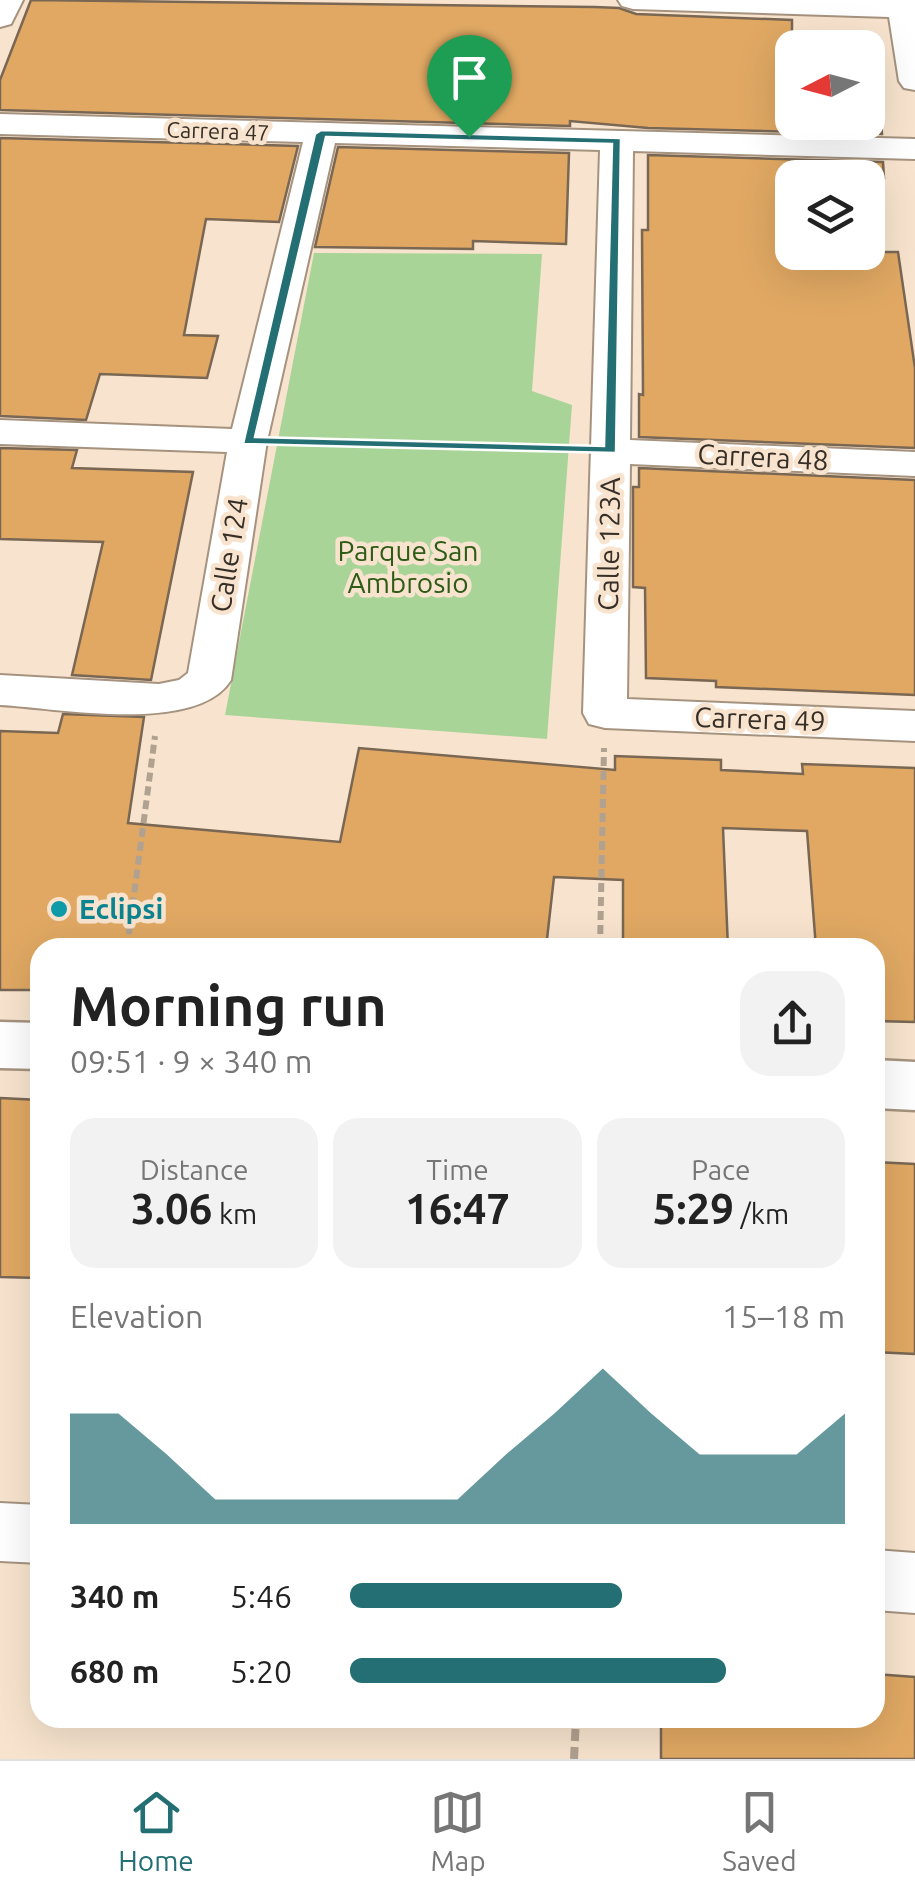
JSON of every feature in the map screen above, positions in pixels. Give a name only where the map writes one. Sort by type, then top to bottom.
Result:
[{"type":"street","points":[[0,18],[8,0]]},
{"type":"street","points":[[633,0],[901,4],[915,80]]},
{"type":"street","name":"Carrera 47","points":[[0,124],[915,148]]},
{"type":"street","name":"Calle 124","points":[[160,698],[192,693],[209,680],[248,441],[321,134]]},
{"type":"street","name":"Calle 123A","points":[[605,712],[617,140]]},
{"type":"street","points":[[0,432],[248,441]]},
{"type":"street","name":"Carrera 48","points":[[611,450],[915,464]]},
{"type":"street","points":[[0,690],[160,698]]},
{"type":"street","name":"Carrera 49","points":[[605,712],[915,726]]},
{"type":"street","points":[[0,1045],[30,1046]]},
{"type":"street","points":[[885,1084],[915,1086]]},
{"type":"street","points":[[0,1532],[30,1534]]},
{"type":"street","points":[[885,1581],[915,1583]]},
{"type":"path","points":[[248,441],[611,450]]},
{"type":"path","points":[[128,938],[160,698]]},
{"type":"path","points":[[600,938],[605,712]]},
{"type":"path","points":[[574,1759],[576,1728]]},
{"type":"green space","name":"Parque San Ambrosio","points":[[314,253],[542,254],[532,391],[572,405],[547,739],[225,715]]},
{"type":"building","points":[[31,0],[595,7],[619,8],[636,14],[792,20],[792,30],[775,30],[775,131],[648,128],[570,121],[570,126],[0,110],[0,80]]},
{"type":"building","points":[[0,138],[298,146],[279,222],[206,219],[184,335],[218,336],[207,378],[100,374],[86,420],[0,416]]},
{"type":"building","points":[[338,147],[569,153],[566,244],[473,241],[473,249],[315,247]]},
{"type":"building","points":[[648,155],[816,160],[775,160],[775,270],[885,270],[885,252],[898,252],[915,368],[915,448],[639,437],[639,394],[643,395],[642,230],[648,230]]},
{"type":"building","points":[[0,448],[77,450],[72,468],[193,472],[151,680],[72,675],[103,542],[0,539]]},
{"type":"building","points":[[639,468],[915,480],[915,695],[716,687],[716,681],[646,678],[645,588],[633,587],[633,487],[639,487]]},
{"type":"building","points":[[63,714],[144,717],[128,823],[340,842],[359,748],[615,770],[615,756],[721,760],[721,770],[803,774],[802,764],[915,768],[915,1022],[885,1021],[885,938],[815,938],[807,831],[723,828],[728,938],[623,938],[623,880],[554,877],[547,938],[30,938],[30,990],[0,990],[0,731],[58,733]]},
{"type":"building","points":[[0,1098],[30,1100],[30,1278],[0,1277]]},
{"type":"building","points":[[885,1162],[915,1164],[915,1354],[885,1352]]},
{"type":"building","points":[[885,1675],[915,1677],[915,1759],[661,1759],[661,1728],[885,1728]]},
{"type":"place","name":"Eclipsi","points":[[59,909]]},
{"type":"route","points":[[321,134],[469,137],[617,140],[611,450],[248,441],[321,134]]}]
